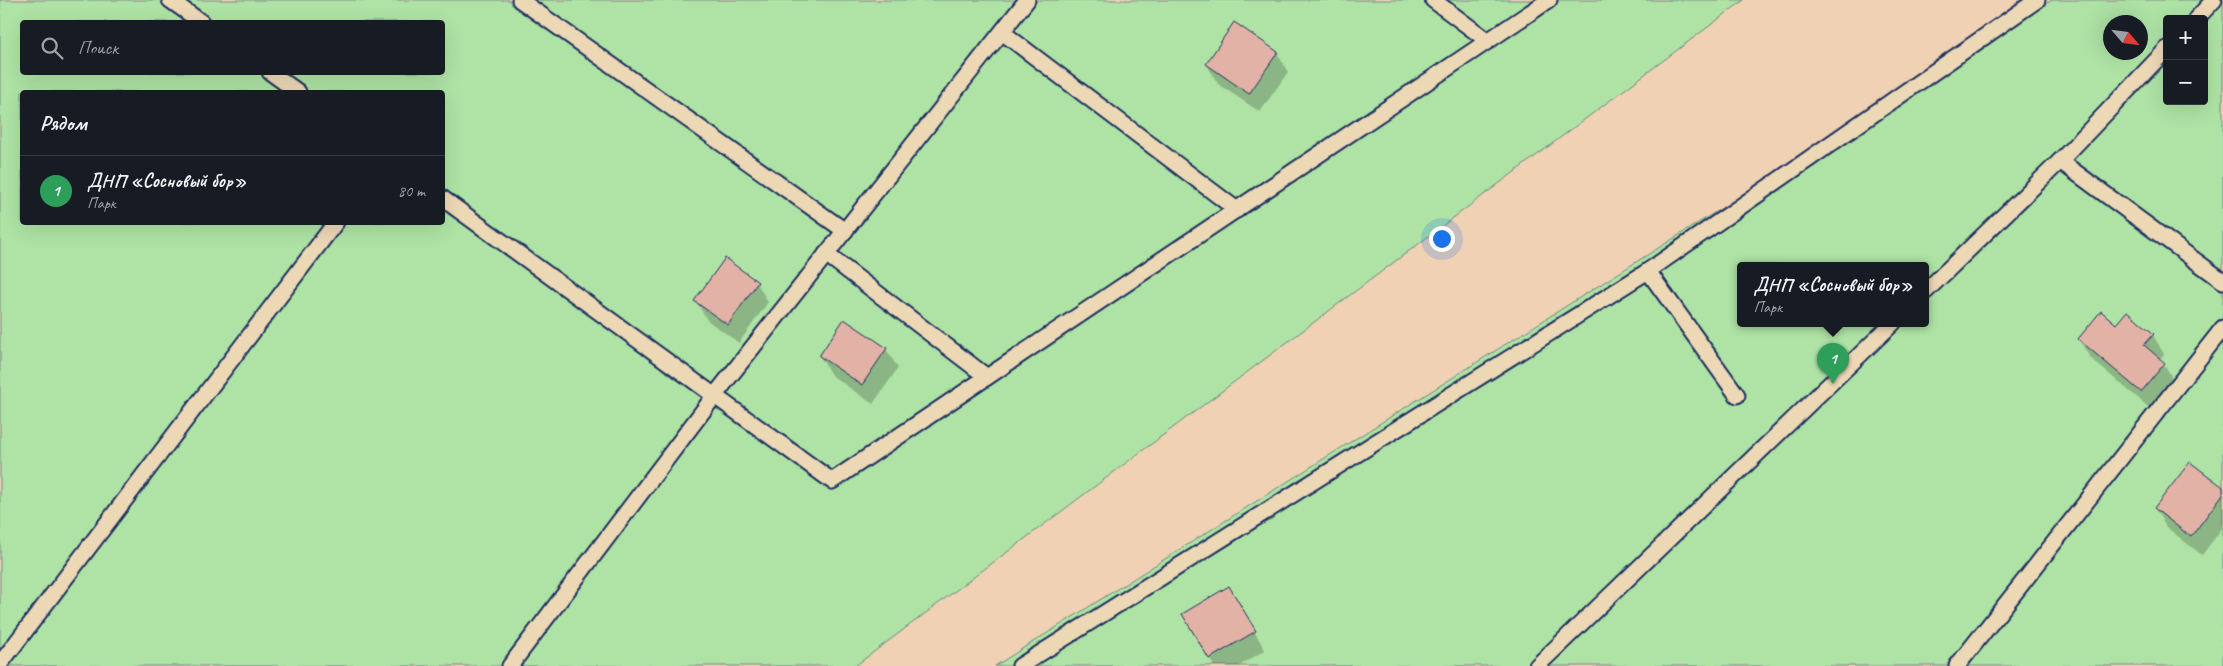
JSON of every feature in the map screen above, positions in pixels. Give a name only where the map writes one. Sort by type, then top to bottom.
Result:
[{"type":"lane","points":[[170,0],[198,20]]},
{"type":"lane","points":[[520,0],[845,231]]},
{"type":"lane","points":[[510,666],[715,396],[1027,0]]},
{"type":"lane","points":[[1432,0],[1488,41]]},
{"type":"lane","points":[[445,200],[832,480],[1549,0]]},
{"type":"lane","points":[[1020,666],[1648,271],[2037,0]]},
{"type":"lane","points":[[2200,15],[2214,0]]},
{"type":"lane","points":[[1002,32],[1237,210]]},
{"type":"lane","points":[[1929,288],[2060,161],[2163,53]]},
{"type":"lane","points":[[274,75],[295,90]]},
{"type":"lane","points":[[2060,161],[2223,281]]},
{"type":"lane","points":[[0,664],[334,225]]},
{"type":"lane","points":[[826,254],[987,377]]},
{"type":"lane","points":[[1648,271],[1737,395]]},
{"type":"lane","points":[[1537,666],[1889,327]]},
{"type":"lane","points":[[1957,666],[2223,328]]},
{"type":"green space","points":[[0,0],[1744,0],[855,666],[0,666]]},
{"type":"green space","points":[[2052,0],[2223,0],[2223,666],[995,666]]},
{"type":"building","points":[[1234,22],[1278,52],[1249,94],[1206,64]]},
{"type":"building","points":[[725,258],[758,282],[728,325],[694,301]]},
{"type":"building","points":[[2101,311],[2116,324],[2127,311],[2154,334],[2144,345],[2165,363],[2141,392],[2078,339]]},
{"type":"building","points":[[844,319],[887,348],[862,385],[819,356]]},
{"type":"building","points":[[2190,462],[2223,487],[2223,494],[2191,537],[2154,508]]},
{"type":"building","points":[[1229,586],[1256,631],[1209,659],[1182,614]]},
{"type":"place","name":"ДНП «Сосновый бор»","points":[[1833,384]]}]
